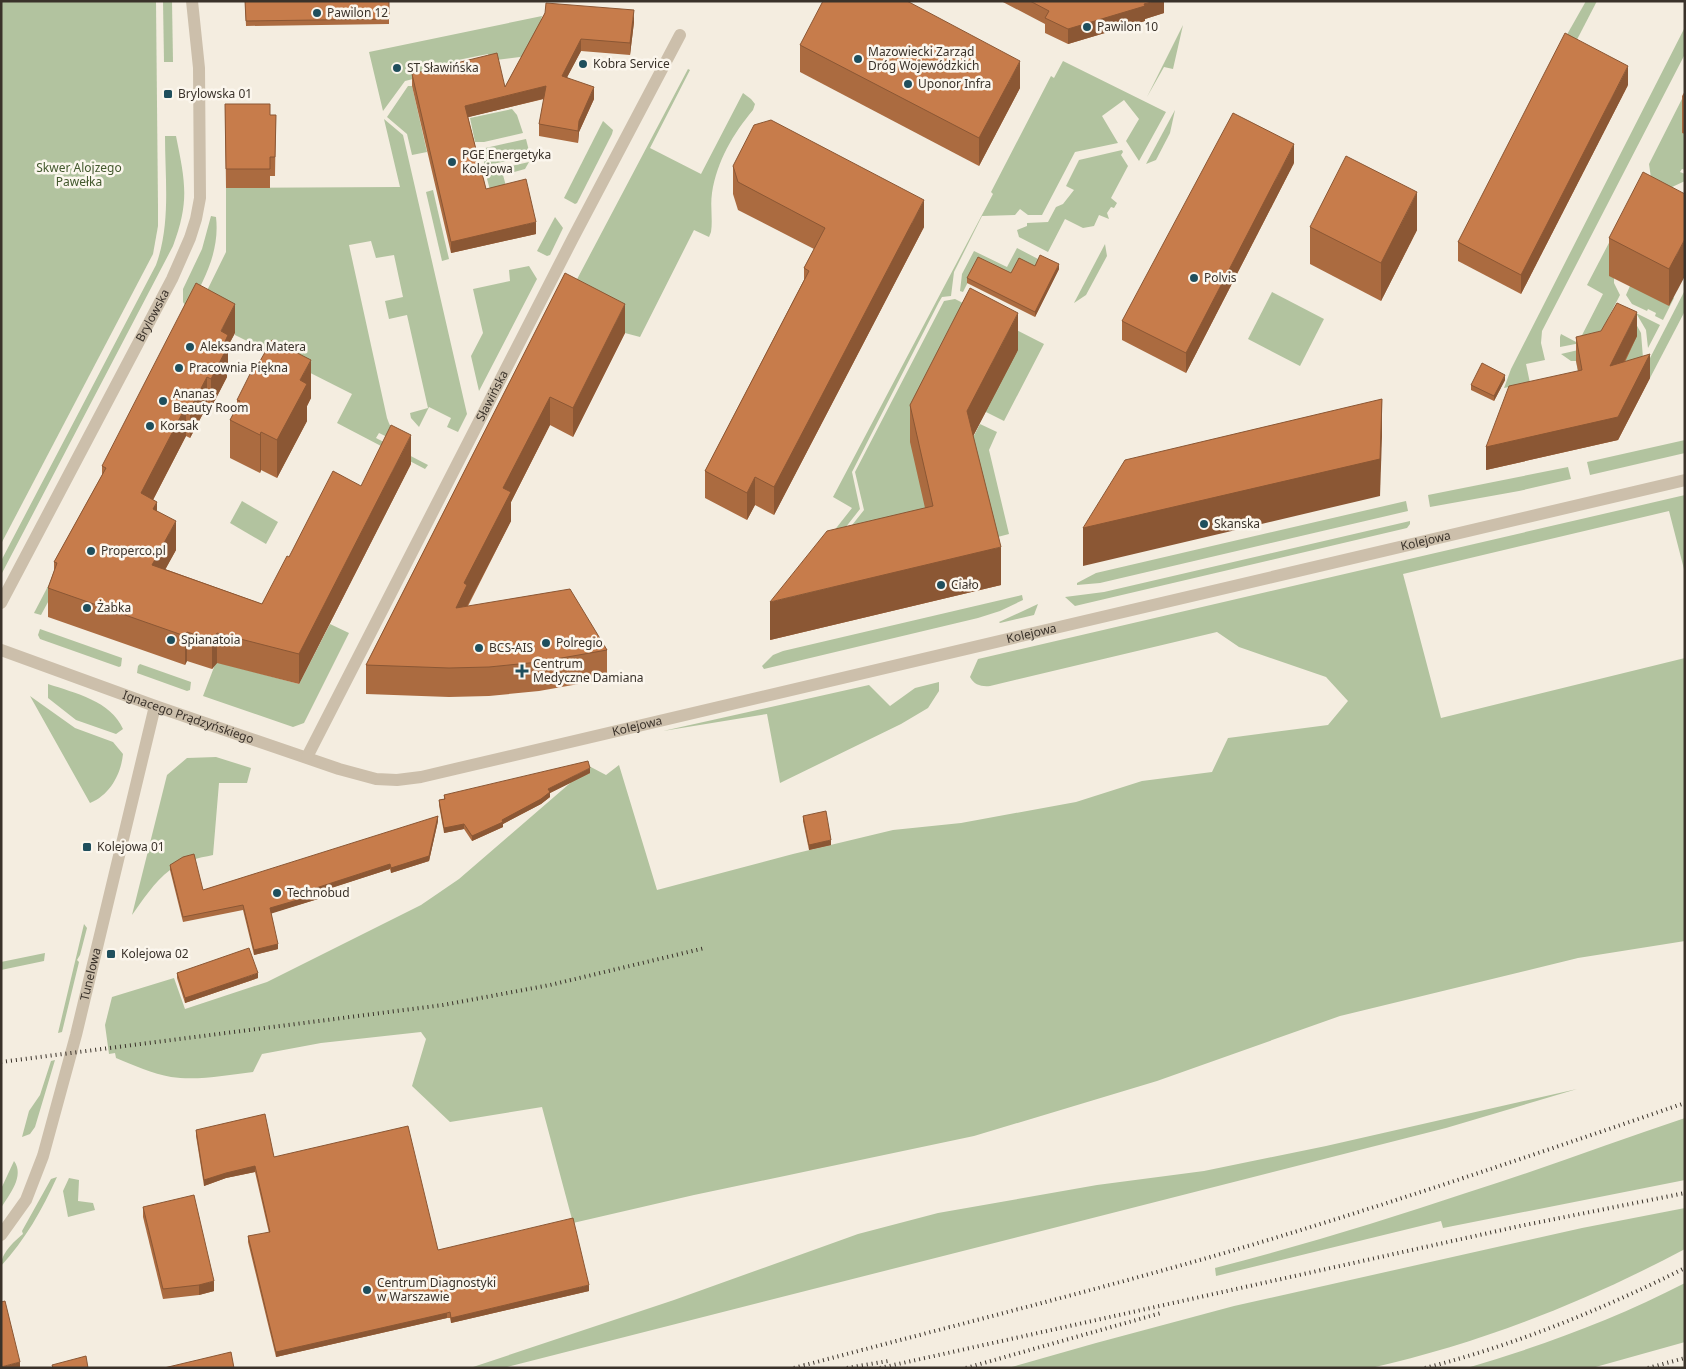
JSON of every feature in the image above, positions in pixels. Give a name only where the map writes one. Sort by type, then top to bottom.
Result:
[{"type":"street","name":"Brylowska","points":[[1,603],[169,286],[190,238],[196,219],[200,182],[199,68],[192,1]]},
{"type":"street","name":"Sławińska","points":[[307,757],[569,246],[680,35]]},
{"type":"street","name":"Kolejowa","points":[[376,779],[398,780],[420,777],[1685,480]]},
{"type":"street","name":"Ignacego Prądzyńskiego","points":[[1,650],[155,706],[339,769],[376,779]]},
{"type":"street","name":"Tunelowa","points":[[1,1235],[26,1200],[39,1170],[76,1035],[155,706]]},
{"type":"green space","name":"Skwer Alojzego Pawełka","points":[[1,1],[156,1],[158,226],[153,254],[1,544]]},
{"type":"green space","points":[[163,1],[172,1],[173,62],[164,62]]},
{"type":"green space","points":[[1586,1],[1597,1],[1569,55],[1556,54]]},
{"type":"green space","points":[[542,16],[537,38],[528,56],[496,60],[491,67],[488,54],[458,60],[453,69],[405,81],[383,111],[369,52]]},
{"type":"green space","points":[[1183,25],[1173,69],[1164,67],[1147,97]]},
{"type":"green space","points":[[1685,27],[1685,54],[1542,331],[1541,343],[1545,360],[1526,364],[1530,383],[1504,388],[1511,369]]},
{"type":"green space","points":[[1063,61],[1166,112],[1139,161],[1126,141],[1139,119],[1124,100],[1102,116],[1118,143],[1075,152],[1042,215],[1028,215],[1020,209],[1015,215],[982,216],[954,272],[951,296],[942,297],[939,302],[852,472],[860,509],[783,607],[781,598],[852,508],[833,497],[993,194],[991,192],[1051,76],[1054,78]]},
{"type":"green space","points":[[688,69],[690,70],[650,148],[701,174],[743,93],[755,104],[753,110],[727,148],[714,181],[711,203],[712,227],[709,237],[694,230],[640,337],[625,333],[565,302]]},
{"type":"green space","points":[[408,86],[412,86],[427,152],[412,155],[407,134],[387,117]]},
{"type":"green space","points":[[1685,93],[1685,170],[1682,169],[1680,172],[1685,174],[1685,181],[1659,193],[1651,178],[1649,164]]},
{"type":"green space","points":[[512,109],[517,115],[523,133],[484,142],[475,142],[470,118]]},
{"type":"green space","points":[[1175,110],[1170,133],[1156,160],[1146,164]]},
{"type":"green space","points":[[384,119],[403,135],[467,414],[458,432],[447,427],[451,418],[429,407],[419,427],[411,418],[410,413],[428,408],[407,315],[389,319],[385,301],[403,297],[394,255],[376,258],[371,241],[349,245],[387,418],[390,426],[406,446],[379,433],[376,438],[428,465],[425,469],[337,423],[352,394],[235,335],[235,333],[196,313],[226,252],[226,188],[400,187]]},
{"type":"green space","points":[[603,121],[613,130],[612,134],[575,204],[564,198]]},
{"type":"green space","points":[[165,136],[176,136],[182,166],[184,191],[182,216],[173,246],[1,575],[1,561],[156,265],[164,234]]},
{"type":"green space","points":[[526,139],[530,155],[485,166],[481,149]]},
{"type":"green space","points":[[1122,150],[1121,155],[1128,166],[1111,198],[1117,203],[1107,213],[1109,219],[1099,215],[1094,226],[1083,228],[1065,219],[1048,252],[1019,237],[1017,230],[1027,226],[1027,223],[1048,222],[1056,207],[1063,204],[1074,190],[1066,186],[1079,160]]},
{"type":"green space","points":[[529,162],[525,169],[503,175],[506,186],[490,190],[486,175],[490,171]]},
{"type":"green space","points":[[433,190],[449,259],[442,261],[426,192]]},
{"type":"green space","points":[[1624,214],[1614,277],[1614,283],[1620,295],[1601,332],[1598,331],[1594,338],[1596,340],[1560,347],[1561,334],[1578,343],[1603,294],[1587,285]]},
{"type":"green space","points":[[211,216],[216,217],[216,242],[210,265],[188,310],[183,302],[183,289],[202,249]]},
{"type":"green space","points":[[555,217],[563,228],[550,255],[547,256],[537,251]]},
{"type":"green space","points":[[1105,244],[1107,256],[1086,295],[1074,303]]},
{"type":"green space","points":[[1017,248],[1040,260],[1035,271],[1011,278],[978,262],[963,292],[960,291],[962,274],[974,251],[1007,267]]},
{"type":"green space","points":[[529,266],[537,279],[479,391],[471,356],[483,333],[473,289],[510,281],[509,270]]},
{"type":"green space","points":[[1644,282],[1674,298],[1663,320],[1655,316],[1656,313],[1632,304],[1626,295],[1630,286]]},
{"type":"green space","points":[[1685,290],[1685,311],[1650,378],[1649,360]]},
{"type":"green space","points":[[1272,292],[1324,319],[1300,366],[1248,339]]},
{"type":"green space","points":[[955,299],[1044,344],[1004,421],[986,412],[977,329],[933,543],[787,607],[864,510],[855,472],[944,301]]},
{"type":"green space","points":[[1627,308],[1641,333],[1643,358],[1580,383],[1576,361],[1571,361],[1561,354],[1600,345]]},
{"type":"green space","points":[[1636,313],[1660,325],[1648,348],[1646,330]]},
{"type":"green space","points":[[980,424],[997,432],[989,450],[1009,534],[990,539],[967,449]]},
{"type":"green space","points":[[1685,440],[1685,453],[1590,475],[1587,462]]},
{"type":"green space","points":[[1568,467],[1571,479],[1519,491],[1430,507],[1428,495]]},
{"type":"green space","points":[[1685,495],[1685,573],[1669,511],[1403,574],[1441,718],[1685,658],[1685,941],[1578,958],[1340,1016],[1157,1081],[974,1136],[694,1195],[573,1223],[542,1107],[450,1122],[412,1086],[426,1039],[421,1032],[321,1043],[262,1054],[253,1072],[202,1078],[164,1076],[116,1058],[115,1053],[109,1054],[105,1025],[112,997],[174,978],[185,1009],[267,982],[421,905],[459,879],[576,778],[587,765],[606,775],[619,765],[657,890],[893,830],[961,823],[1076,802],[1142,781],[1212,772],[1228,738],[1328,725],[1348,701],[1326,677],[1239,647],[1217,632],[990,686],[979,685],[970,677],[978,659]]},
{"type":"green space","points":[[242,501],[278,522],[266,544],[230,523]]},
{"type":"green space","points":[[1406,501],[1408,511],[1100,583],[1077,585],[1077,583],[1096,573]]},
{"type":"green space","points":[[1410,521],[1407,528],[1075,606],[1065,597],[1104,592]]},
{"type":"green space","points":[[58,567],[54,591],[41,615],[34,613]]},
{"type":"green space","points":[[1022,595],[1023,600],[1000,611],[978,618],[764,669],[762,666],[773,655],[783,651]]},
{"type":"green space","points":[[1038,604],[1034,615],[999,622]]},
{"type":"green space","points":[[330,624],[349,633],[304,723],[293,727],[203,696],[216,662],[299,684]]},
{"type":"green space","points":[[40,629],[122,658],[121,666],[119,667],[40,639],[38,635]]},
{"type":"green space","points":[[140,664],[191,682],[190,690],[187,691],[137,673]]},
{"type":"green space","points":[[939,682],[939,691],[928,708],[901,724],[780,783],[767,714],[663,731],[869,685],[890,706],[915,688]]},
{"type":"green space","points":[[48,684],[91,699],[101,705],[110,711],[123,729],[116,734],[76,720],[48,698]]},
{"type":"green space","points":[[30,696],[75,728],[113,742],[123,754],[117,776],[103,795],[90,803]]},
{"type":"green space","points":[[216,757],[251,768],[247,783],[219,783],[213,855],[185,862],[174,867],[154,886],[132,915],[167,775],[187,758]]},
{"type":"green space","points":[[84,924],[87,928],[77,960],[79,962],[62,1032],[58,1033]]},
{"type":"green space","points":[[45,953],[44,961],[1,970],[1,962]]},
{"type":"green space","points":[[55,1060],[35,1127],[30,1134],[22,1137],[29,1111],[40,1095],[51,1061]]},
{"type":"green space","points":[[1577,1089],[1446,1128],[503,1368],[470,1368],[674,1300],[858,1234],[938,1213],[1097,1185],[1204,1171],[1326,1146]]},
{"type":"green space","points":[[1685,1118],[1685,1180],[1443,1228],[1441,1221],[1216,1276],[1215,1268],[1311,1242],[1406,1213]]},
{"type":"green space","points":[[14,1161],[18,1173],[17,1179],[1,1208],[1,1189]]},
{"type":"green space","points":[[57,1177],[32,1224],[18,1246],[1,1266],[5,1253],[23,1234],[22,1231],[51,1179]]},
{"type":"green space","points":[[69,1178],[79,1180],[78,1201],[93,1203],[95,1210],[68,1217],[63,1191]]},
{"type":"green space","points":[[1685,1208],[1685,1249],[1609,1286],[1532,1319],[1453,1346],[1371,1368],[1008,1368],[1234,1306],[1582,1228]]},
{"type":"green space","points":[[1685,1283],[1685,1342],[1592,1368],[1467,1368],[1578,1331]]},
{"type":"building","name":"Pawilon 12","points":[[245,1],[389,1],[389,19],[246,21]]},
{"type":"building","points":[[823,1],[907,1],[1020,61],[979,138],[800,45]]},
{"type":"building","points":[[1030,1],[1155,1],[1144,4],[1145,6],[1068,29],[1045,18],[1049,11]]},
{"type":"building","points":[[546,3],[634,10],[630,43],[581,39],[562,76],[594,87],[579,121],[578,131],[539,124],[546,86],[465,106],[486,189],[526,179],[536,222],[451,242],[412,74],[497,53],[505,87],[545,13]]},
{"type":"building","points":[[1565,33],[1628,66],[1521,275],[1458,242]]},
{"type":"building","points":[[225,104],[270,104],[270,115],[276,115],[275,157],[270,157],[270,169],[226,169]]},
{"type":"building","points":[[1233,113],[1294,144],[1186,353],[1122,321]]},
{"type":"building","points":[[771,120],[924,200],[774,487],[755,477],[747,493],[705,471],[809,271],[804,268],[825,228],[738,182],[733,166],[754,125]]},
{"type":"building","points":[[1346,156],[1417,192],[1381,263],[1310,227]]},
{"type":"building","points":[[1643,172],[1685,194],[1685,239],[1669,269],[1609,238]]},
{"type":"building","points":[[1040,255],[1059,264],[1035,312],[967,278],[978,257],[1011,273],[1019,258],[1035,266]]},
{"type":"building","points":[[565,273],[625,304],[573,408],[550,397],[503,488],[511,492],[464,583],[467,585],[456,608],[570,589],[607,650],[539,662],[489,667],[449,668],[366,665]]},
{"type":"building","points":[[196,283],[235,304],[221,331],[228,335],[223,346],[227,348],[211,379],[207,377],[190,409],[186,406],[141,493],[157,502],[153,509],[176,521],[152,565],[262,604],[287,556],[289,557],[333,471],[361,486],[391,425],[411,435],[299,654],[217,633],[212,640],[187,632],[185,636],[48,588],[57,563],[54,562],[106,468],[102,466]]},
{"type":"building","points":[[970,288],[1018,313],[967,411],[1001,547],[770,602],[827,531],[933,506],[910,405]]},
{"type":"building","points":[[1617,303],[1637,312],[1610,366],[1650,354],[1618,417],[1486,447],[1509,386],[1582,370],[1576,337],[1601,331]]},
{"type":"building","points":[[272,340],[311,360],[300,380],[307,384],[277,440],[261,432],[260,435],[230,420],[240,401],[237,400],[250,374],[252,375]]},
{"type":"building","points":[[1482,363],[1505,375],[1494,396],[1471,385]]},
{"type":"building","points":[[1382,399],[1380,459],[1083,528],[1125,460]]},
{"type":"building","points":[[588,761],[590,768],[548,789],[550,792],[541,799],[502,820],[503,822],[472,836],[464,824],[444,828],[439,800],[445,799],[444,795]]},
{"type":"building","points":[[826,811],[831,840],[809,845],[803,816]]},
{"type":"building","points":[[438,816],[429,856],[391,868],[390,864],[316,888],[318,894],[270,908],[278,944],[254,950],[243,905],[183,917],[170,865],[183,857],[194,854],[203,890]]},
{"type":"building","points":[[249,948],[258,973],[185,998],[177,973]]},
{"type":"building","points":[[265,1114],[274,1157],[408,1126],[438,1250],[573,1218],[589,1285],[451,1318],[450,1312],[276,1352],[248,1236],[270,1232],[255,1166],[204,1180],[196,1130]]},
{"type":"building","points":[[194,1195],[214,1281],[199,1285],[163,1289],[143,1207]]},
{"type":"building","points":[[5,1301],[20,1362],[1,1367],[1,1302]]},
{"type":"building","points":[[231,1352],[234,1368],[164,1368]]},
{"type":"building","points":[[86,1356],[88,1368],[53,1368],[52,1365]]},
{"type":"railway","points":[[1,1062],[443,1005],[550,985],[705,948]]},
{"type":"railway","points":[[794,1368],[1099,1288],[1261,1242],[1444,1184],[1685,1103]]},
{"type":"railway","points":[[880,1368],[1520,1226],[1685,1193]]},
{"type":"railway","points":[[1425,1368],[1492,1349],[1557,1325],[1622,1298],[1685,1268]]},
{"type":"railway","points":[[966,1368],[1161,1313]]},
{"type":"railway","points":[[1648,1368],[1685,1358]]},
{"type":"railway","points":[[847,1368],[888,1361]]},
{"type":"place","name":"Pawilon 12","points":[[317,13]]},
{"type":"place","name":"Pawilon 10","points":[[1087,27]]},
{"type":"place","name":"Mazowiecki Zarząd Dróg Wojewódzkich","points":[[858,59]]},
{"type":"place","name":"Kobra Service","points":[[583,64]]},
{"type":"place","name":"ST Sławińska","points":[[397,68]]},
{"type":"place","name":"Uponor Infra","points":[[908,84]]},
{"type":"place","name":"Brylowska 01","points":[[168,94]]},
{"type":"place","name":"PGE Energetyka Kolejowa","points":[[452,162]]},
{"type":"place","name":"Polvis","points":[[1194,278]]},
{"type":"place","name":"Aleksandra Matera","points":[[190,347]]},
{"type":"place","name":"Pracownia Piękna","points":[[179,368]]},
{"type":"place","name":"Ananas Beauty Room","points":[[163,401]]},
{"type":"place","name":"Korsak","points":[[150,426]]},
{"type":"place","name":"Skanska","points":[[1204,524]]},
{"type":"place","name":"Properco.pl","points":[[91,551]]},
{"type":"place","name":"Ciało","points":[[941,585]]},
{"type":"place","name":"Żabka","points":[[87,608]]},
{"type":"place","name":"Spianatoia","points":[[171,640]]},
{"type":"place","name":"Polregio","points":[[546,643]]},
{"type":"place","name":"BCS-AIS","points":[[479,648]]},
{"type":"place","name":"Centrum Medyczne Damiana","points":[[522,671]]},
{"type":"place","name":"Kolejowa 01","points":[[87,847]]},
{"type":"place","name":"Technobud","points":[[277,893]]},
{"type":"place","name":"Kolejowa 02","points":[[111,954]]},
{"type":"place","name":"Centrum Diagnostyki w Warszawie","points":[[367,1290]]}]
